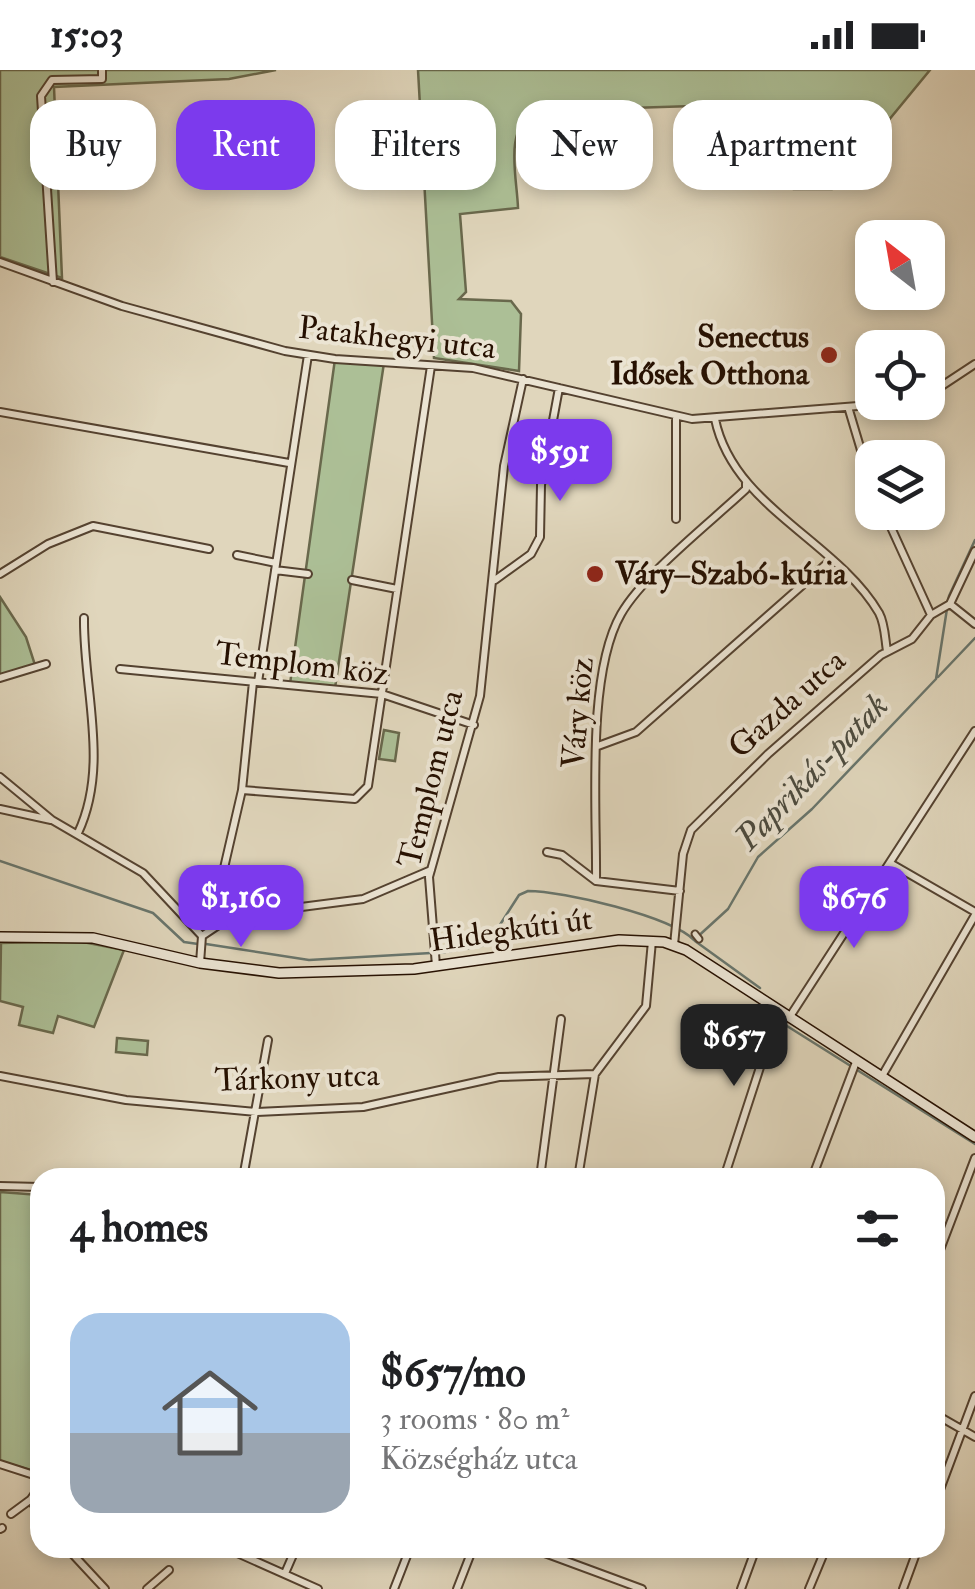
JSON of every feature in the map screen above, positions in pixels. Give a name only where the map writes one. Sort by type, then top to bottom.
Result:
[{"type":"main road","name":"Hidegkúti út","points":[[0,937],[92,938],[200,963],[279,973],[436,963],[589,943],[652,941],[674,945],[855,1066],[975,1136]]},
{"type":"street","points":[[53,282],[41,96],[52,80],[102,79],[102,70]]},
{"type":"street","name":"Patakhegyi utca","points":[[0,262],[181,324],[308,355],[473,368],[676,416],[715,419],[855,409]]},
{"type":"street","points":[[221,881],[242,790],[255,682],[308,355]]},
{"type":"street","points":[[945,384],[975,364]]},
{"type":"street","points":[[242,790],[360,797],[368,786],[431,366]]},
{"type":"street","name":"Templom utca","points":[[436,963],[430,870],[474,725],[494,580],[504,466],[523,379]]},
{"type":"street","points":[[494,580],[531,554],[540,536],[541,486],[559,388]]},
{"type":"street","points":[[849,410],[858,440]]},
{"type":"street","points":[[0,412],[289,463]]},
{"type":"street","points":[[676,416],[676,519]]},
{"type":"street","points":[[715,419],[719,438],[746,483],[832,559],[880,616],[887,651]]},
{"type":"street","name":"Váry köz","points":[[596,881],[598,746],[604,672],[620,614],[746,490],[746,483]]},
{"type":"street","points":[[0,574],[48,544],[93,526],[209,549]]},
{"type":"street","points":[[892,530],[931,615]]},
{"type":"street","points":[[975,551],[946,606],[975,624]]},
{"type":"street","points":[[237,555],[308,574]]},
{"type":"street","points":[[598,746],[636,732],[832,559]]},
{"type":"street","points":[[352,580],[398,589]]},
{"type":"street","name":"Gazda utca","points":[[674,945],[686,841],[702,816],[887,651],[912,639],[931,615],[946,606]]},
{"type":"street","points":[[78,833],[89,804],[93,756],[94,710],[84,658],[84,618]]},
{"type":"street","points":[[0,678],[46,664]]},
{"type":"street","name":"Templom köz","points":[[120,669],[382,694],[474,725]]},
{"type":"street","points":[[788,1019],[975,731]]},
{"type":"street","points":[[0,776],[52,820],[143,873],[202,941]]},
{"type":"street","points":[[0,809],[52,820]]},
{"type":"street","points":[[547,852],[562,856],[596,881],[680,890]]},
{"type":"street","points":[[881,1078],[975,913],[890,863]]},
{"type":"street","points":[[200,963],[202,941],[216,924],[242,914],[312,909],[363,899],[430,870]]},
{"type":"street","points":[[180,912],[216,924]]},
{"type":"street","points":[[580,1168],[595,1074],[646,1006],[652,941]]},
{"type":"street","points":[[727,1168],[778,1012]]},
{"type":"street","points":[[542,1168],[561,1019]]},
{"type":"street","points":[[245,1168],[268,1040]]},
{"type":"street","points":[[816,1168],[855,1066]]},
{"type":"street","name":"Tárkony utca","points":[[0,1076],[126,1100],[256,1112],[363,1107],[499,1076],[595,1074]]},
{"type":"street","points":[[945,1226],[975,1158]]},
{"type":"street","points":[[0,1186],[30,1187]]},
{"type":"street","points":[[945,1476],[975,1396]]},
{"type":"street","points":[[945,1420],[975,1437]]},
{"type":"street","points":[[0,1464],[30,1474]]},
{"type":"street","points":[[11,1514],[30,1499]]},
{"type":"street","points":[[77,1558],[105,1589]]},
{"type":"street","points":[[252,1558],[318,1589]]},
{"type":"street","points":[[286,1571],[292,1558]]},
{"type":"street","points":[[394,1589],[406,1558]]},
{"type":"street","points":[[457,1589],[469,1558]]},
{"type":"street","points":[[558,1558],[642,1589]]},
{"type":"street","points":[[741,1589],[752,1558]]},
{"type":"street","points":[[810,1589],[822,1558]]},
{"type":"street","points":[[903,1589],[914,1558]]},
{"type":"street","points":[[148,1589],[169,1570]]},
{"type":"green space","points":[[0,70],[276,70],[229,79],[54,87],[55,100],[30,100],[30,190],[58,190],[62,278],[0,257]]},
{"type":"green space","points":[[418,70],[930,70],[892,116],[892,100],[673,100],[673,107],[653,107],[653,100],[516,100],[518,208],[460,214],[466,292],[459,299],[511,301],[521,314],[519,371],[434,358],[425,190],[496,190],[496,100],[420,100]]},
{"type":"green space","points":[[335,359],[384,363],[335,688],[290,684]]},
{"type":"green space","points":[[0,597],[26,637],[35,665],[0,678]]},
{"type":"green space","points":[[384,730],[399,733],[395,761],[379,759]]},
{"type":"green space","points":[[78,941],[124,950],[94,1027],[58,1016],[53,1033],[19,1025],[23,1007],[0,1001],[1,943]]},
{"type":"green space","points":[[117,1038],[148,1041],[147,1055],[116,1052]]},
{"type":"green space","points":[[0,1192],[30,1194],[30,1470],[0,1461]]},
{"type":"waterway","name":"Paprikás-patak","points":[[439,953],[487,945],[519,895],[528,891],[615,906],[663,922],[694,940],[728,909],[758,857],[812,809],[936,679],[949,596],[975,540]]},
{"type":"waterway","points":[[938,677],[975,638]]},
{"type":"waterway","name":"Paprikás-patak","points":[[0,861],[153,913],[184,942],[198,944]]},
{"type":"waterway","points":[[695,941],[760,988]]},
{"type":"waterway","name":"Paprikás-patak","points":[[206,944],[309,960],[431,953]]},
{"type":"waterway","points":[[779,1021],[975,1144]]},
{"type":"place","name":"Senectus Idősek Otthona","points":[[829,355]]},
{"type":"place","name":"Váry–Szabó-kúria","points":[[595,574]]}]
